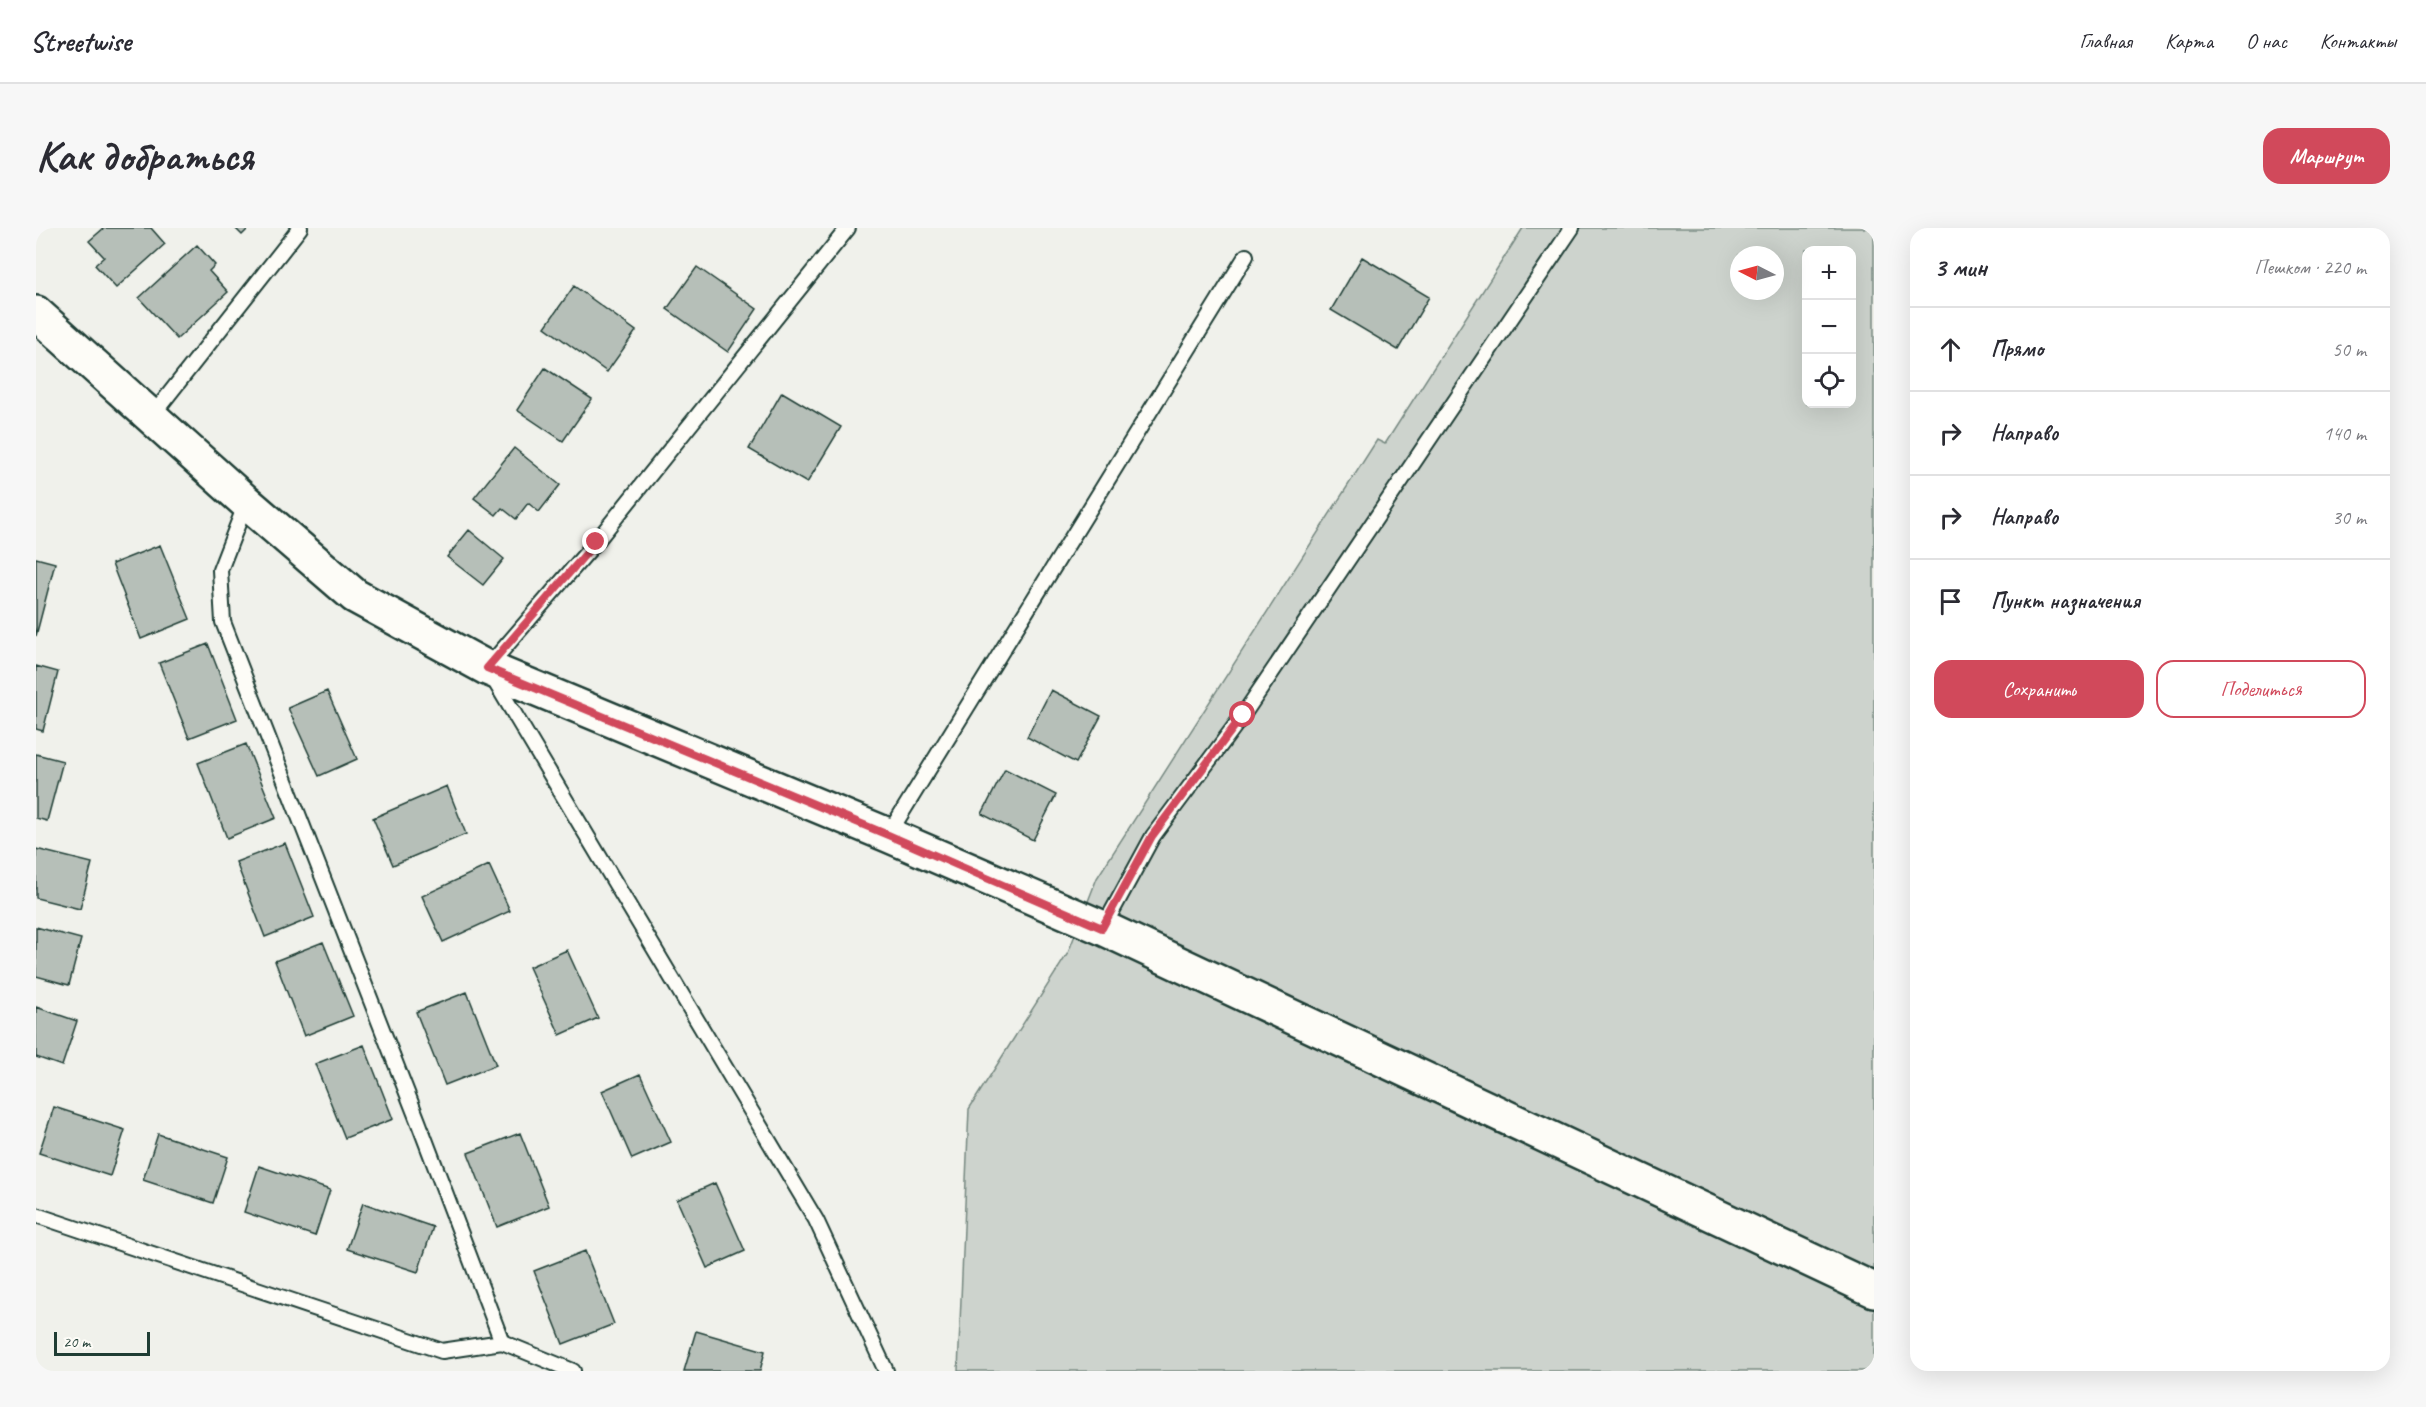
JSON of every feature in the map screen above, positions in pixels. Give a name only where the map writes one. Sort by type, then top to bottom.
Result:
[{"type":"street","points":[[36,313],[247,503],[355,596],[487,668],[888,835],[1102,928],[1874,1290]]},
{"type":"lane","points":[[151,417],[300,228]]},
{"type":"lane","points":[[848,228],[596,542],[487,668],[816,1220],[886,1371]]},
{"type":"lane","points":[[1102,928],[1152,836],[1243,715],[1572,228]]},
{"type":"lane","points":[[888,835],[1246,256]]},
{"type":"lane","points":[[247,503],[220,570],[223,622],[418,1120],[502,1342]]},
{"type":"lane","points":[[36,1215],[442,1351],[502,1342],[573,1371]]},
{"type":"shaded area","points":[[1523,228],[1874,228],[1874,1371],[958,1371],[969,1109],[1068,953],[1097,878],[1377,440],[1385,444]]},
{"type":"building","points":[[104,228],[151,228],[165,244],[116,288],[95,265],[104,257],[89,241]]},
{"type":"building","points":[[235,228],[249,228],[242,235]]},
{"type":"building","points":[[197,245],[215,265],[209,271],[228,292],[177,339],[139,298]]},
{"type":"building","points":[[1362,257],[1429,297],[1398,350],[1331,310]]},
{"type":"building","points":[[697,267],[757,309],[728,352],[667,309]]},
{"type":"building","points":[[574,286],[636,331],[607,372],[545,327]]},
{"type":"building","points":[[545,368],[592,399],[563,441],[517,410]]},
{"type":"building","points":[[782,392],[841,427],[807,483],[749,449]]},
{"type":"building","points":[[514,448],[560,485],[539,512],[528,503],[516,519],[502,508],[496,515],[474,498]]},
{"type":"building","points":[[469,530],[504,559],[483,585],[447,557]]},
{"type":"building","points":[[160,545],[190,619],[141,639],[112,564]]},
{"type":"building","points":[[36,558],[55,563],[36,636]]},
{"type":"building","points":[[208,644],[237,719],[189,738],[159,663]]},
{"type":"building","points":[[36,666],[58,672],[43,731],[36,729]]},
{"type":"building","points":[[1051,690],[1101,716],[1076,763],[1027,737]]},
{"type":"building","points":[[327,691],[357,759],[319,776],[288,708]]},
{"type":"building","points":[[246,744],[276,818],[227,838],[198,763]]},
{"type":"building","points":[[36,754],[63,761],[47,821],[36,818]]},
{"type":"building","points":[[1005,769],[1056,795],[1033,840],[982,814]]},
{"type":"building","points":[[447,786],[466,834],[393,865],[373,818]]},
{"type":"building","points":[[285,843],[314,917],[265,937],[236,862]]},
{"type":"building","points":[[36,849],[92,863],[80,909],[36,898]]},
{"type":"building","points":[[489,865],[510,911],[443,942],[422,896]]},
{"type":"building","points":[[36,927],[81,939],[69,985],[36,976]]},
{"type":"building","points":[[323,942],[353,1016],[304,1036],[275,961]]},
{"type":"building","points":[[567,950],[598,1018],[560,1035],[529,967]]},
{"type":"building","points":[[467,992],[496,1065],[445,1085],[416,1012]]},
{"type":"building","points":[[36,1007],[77,1021],[62,1066],[36,1057]]},
{"type":"building","points":[[364,1045],[393,1119],[345,1138],[315,1064]]},
{"type":"building","points":[[640,1074],[671,1142],[632,1159],[602,1091]]},
{"type":"building","points":[[54,1107],[125,1130],[110,1176],[39,1153]]},
{"type":"building","points":[[520,1133],[549,1206],[497,1227],[468,1153]]},
{"type":"building","points":[[158,1134],[228,1157],[213,1203],[143,1180]]},
{"type":"building","points":[[259,1166],[330,1190],[315,1236],[244,1212]]},
{"type":"building","points":[[715,1183],[745,1251],[707,1268],[677,1200]]},
{"type":"building","points":[[363,1203],[433,1227],[418,1272],[347,1249]]},
{"type":"building","points":[[585,1251],[614,1324],[563,1344],[534,1271]]},
{"type":"building","points":[[696,1331],[765,1351],[760,1371],[684,1371]]},
{"type":"route","points":[[596,542],[487,668],[888,835],[1102,928],[1152,836],[1243,715]]}]
